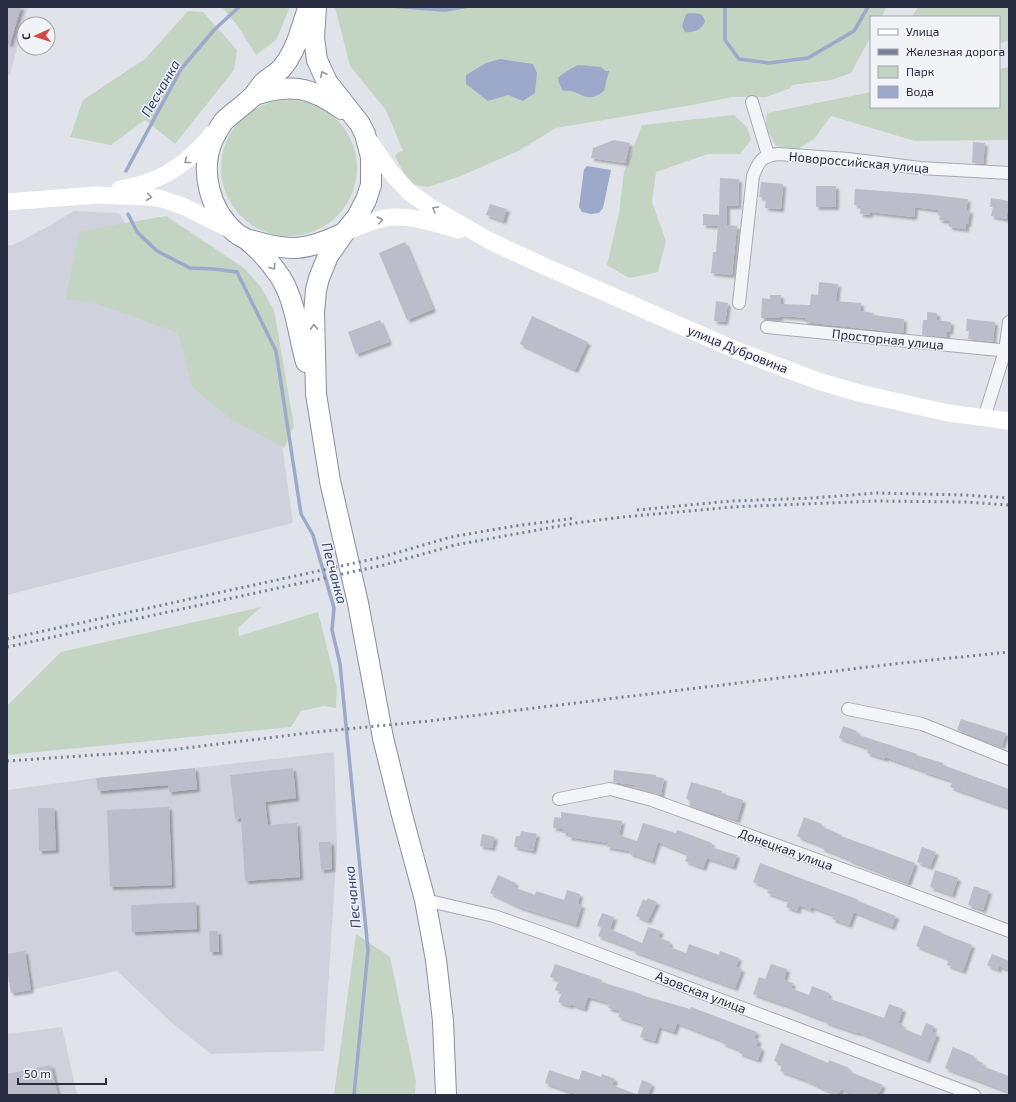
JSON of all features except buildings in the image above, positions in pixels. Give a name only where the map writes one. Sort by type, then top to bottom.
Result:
[{"type":"highway","points":[[309,7],[305,14],[301,30],[282,68],[264,83],[254,96],[223,122],[213,139],[206,164],[208,182],[211,194],[220,214],[241,236],[268,260],[281,278],[289,293],[316,394],[330,481],[358,603],[383,738],[425,900],[436,960],[443,1021],[446,1095]]},
{"type":"highway","points":[[316,7],[314,38],[317,60],[328,82],[365,134],[371,157],[371,185],[366,200],[357,217],[328,256],[316,290],[314,313],[316,394]]},
{"type":"highway","points":[[254,96],[272,89],[304,89],[315,92],[354,117]]},
{"type":"highway","points":[[241,236],[283,249],[300,248],[327,241],[344,233]]},
{"type":"main road","points":[[96,195],[151,181],[166,175],[188,160],[223,122]]},
{"type":"main road","points":[[365,134],[387,167],[409,192],[429,206],[481,235]]},
{"type":"main road","points":[[7,202],[96,195],[137,196],[162,199],[184,207],[241,236]]},
{"type":"main road","points":[[344,233],[379,220],[400,217],[414,218],[481,235]]},
{"type":"main road","name":"улица Дубровина","points":[[481,235],[551,269],[736,350],[818,381],[859,393],[948,413],[1009,421]]},
{"type":"street","points":[[739,303],[753,176],[759,161],[768,155],[752,102]]},
{"type":"street","name":"Новороссийская улица","points":[[768,155],[778,154],[848,159],[920,168],[1009,173]]},
{"type":"street","points":[[984,418],[1007,351],[1009,322]]},
{"type":"street","name":"Просторная улица","points":[[767,327],[1007,351]]},
{"type":"street","points":[[848,709],[922,724],[1009,759]]},
{"type":"street","name":"Донецкая улица","points":[[559,798],[610,789],[652,800],[1009,931]]},
{"type":"street","name":"Азовская улица","points":[[425,900],[494,916],[521,925],[974,1095]]},
{"type":"shaded area","points":[[7,7],[28,7],[26,16],[16,16],[16,52],[10,75],[7,74]]},
{"type":"shaded area","points":[[74,211],[119,213],[145,257],[276,402],[293,523],[7,595],[7,245],[13,245]]},
{"type":"shaded area","points":[[334,752],[337,848],[324,1051],[211,1054],[172,1023],[117,971],[11,993],[9,983],[7,983],[7,790],[96,778]]},
{"type":"shaded area","points":[[62,1027],[77,1095],[7,1095],[7,1034]]},
{"type":"green space","points":[[222,7],[290,7],[276,40],[256,55],[237,25]]},
{"type":"green space","points":[[335,7],[887,7],[882,16],[870,16],[870,38],[851,73],[831,80],[792,85],[791,88],[766,97],[732,97],[556,128],[520,150],[461,176],[428,187],[409,184],[395,156],[398,152],[403,151],[386,110],[350,66]]},
{"type":"green space","points":[[918,7],[1009,7],[1009,41],[1000,43],[1000,16],[913,16]]},
{"type":"green space","points":[[188,11],[203,12],[237,50],[234,70],[175,144],[145,120],[111,145],[70,137],[83,100],[145,59]]},
{"type":"green space","points":[[1009,67],[1009,140],[915,141],[831,116],[814,139],[798,149],[776,146],[766,128],[767,113],[870,92],[870,108],[1000,108],[1000,69]]},
{"type":"green space","points":[[289,100],[315,105],[337,120],[352,142],[357,168],[352,194],[337,216],[315,231],[289,236],[263,231],[241,216],[226,194],[221,168],[226,142],[241,120],[263,105]]},
{"type":"green space","points":[[734,115],[747,127],[751,140],[740,154],[708,154],[656,172],[652,202],[666,241],[658,272],[629,278],[607,265],[619,213],[624,172],[642,125]]},
{"type":"green space","points":[[166,216],[244,268],[260,286],[274,310],[294,426],[284,448],[232,420],[193,388],[178,333],[95,303],[65,299],[80,231]]},
{"type":"green space","points":[[261,607],[238,628],[239,636],[318,612],[337,687],[336,708],[324,706],[301,711],[291,727],[7,755],[7,706],[61,652]]},
{"type":"green space","points":[[356,934],[390,957],[416,1081],[415,1095],[334,1095]]},
{"type":"water","points":[[382,7],[473,7],[445,12]]},
{"type":"water","points":[[690,13],[702,15],[705,22],[697,30],[685,32],[682,26],[686,14]]},
{"type":"water","points":[[500,59],[533,64],[537,73],[535,93],[523,101],[508,95],[488,101],[466,84],[466,75],[486,63]]},
{"type":"water","points":[[578,65],[601,67],[606,71],[609,71],[604,91],[592,97],[587,97],[575,92],[563,91],[558,78]]},
{"type":"water","points":[[587,166],[611,170],[603,208],[599,213],[591,214],[582,212],[579,207],[584,169]]},
{"type":"waterway","name":"Песчанка","points":[[126,171],[181,69],[215,29],[239,7]]},
{"type":"waterway","name":"Песчанка","points":[[725,7],[725,40],[739,59],[769,63],[808,58],[854,31],[868,7]]},
{"type":"waterway","name":"Песчанка","points":[[128,214],[137,232],[157,251],[190,268],[237,272],[276,351],[301,514],[313,535],[334,608],[332,630],[340,664],[368,950],[354,1095]]},
{"type":"railway","points":[[637,510],[731,501],[813,498],[877,493],[965,495],[1009,498]]},
{"type":"railway","points":[[7,647],[384,565],[455,545],[576,523],[623,517],[733,507],[877,501],[965,502],[1009,505]]},
{"type":"railway","points":[[7,639],[382,557],[451,537],[515,526],[576,518]]},
{"type":"railway","points":[[7,761],[170,750],[316,732],[429,721],[893,664],[1009,652]]}]
